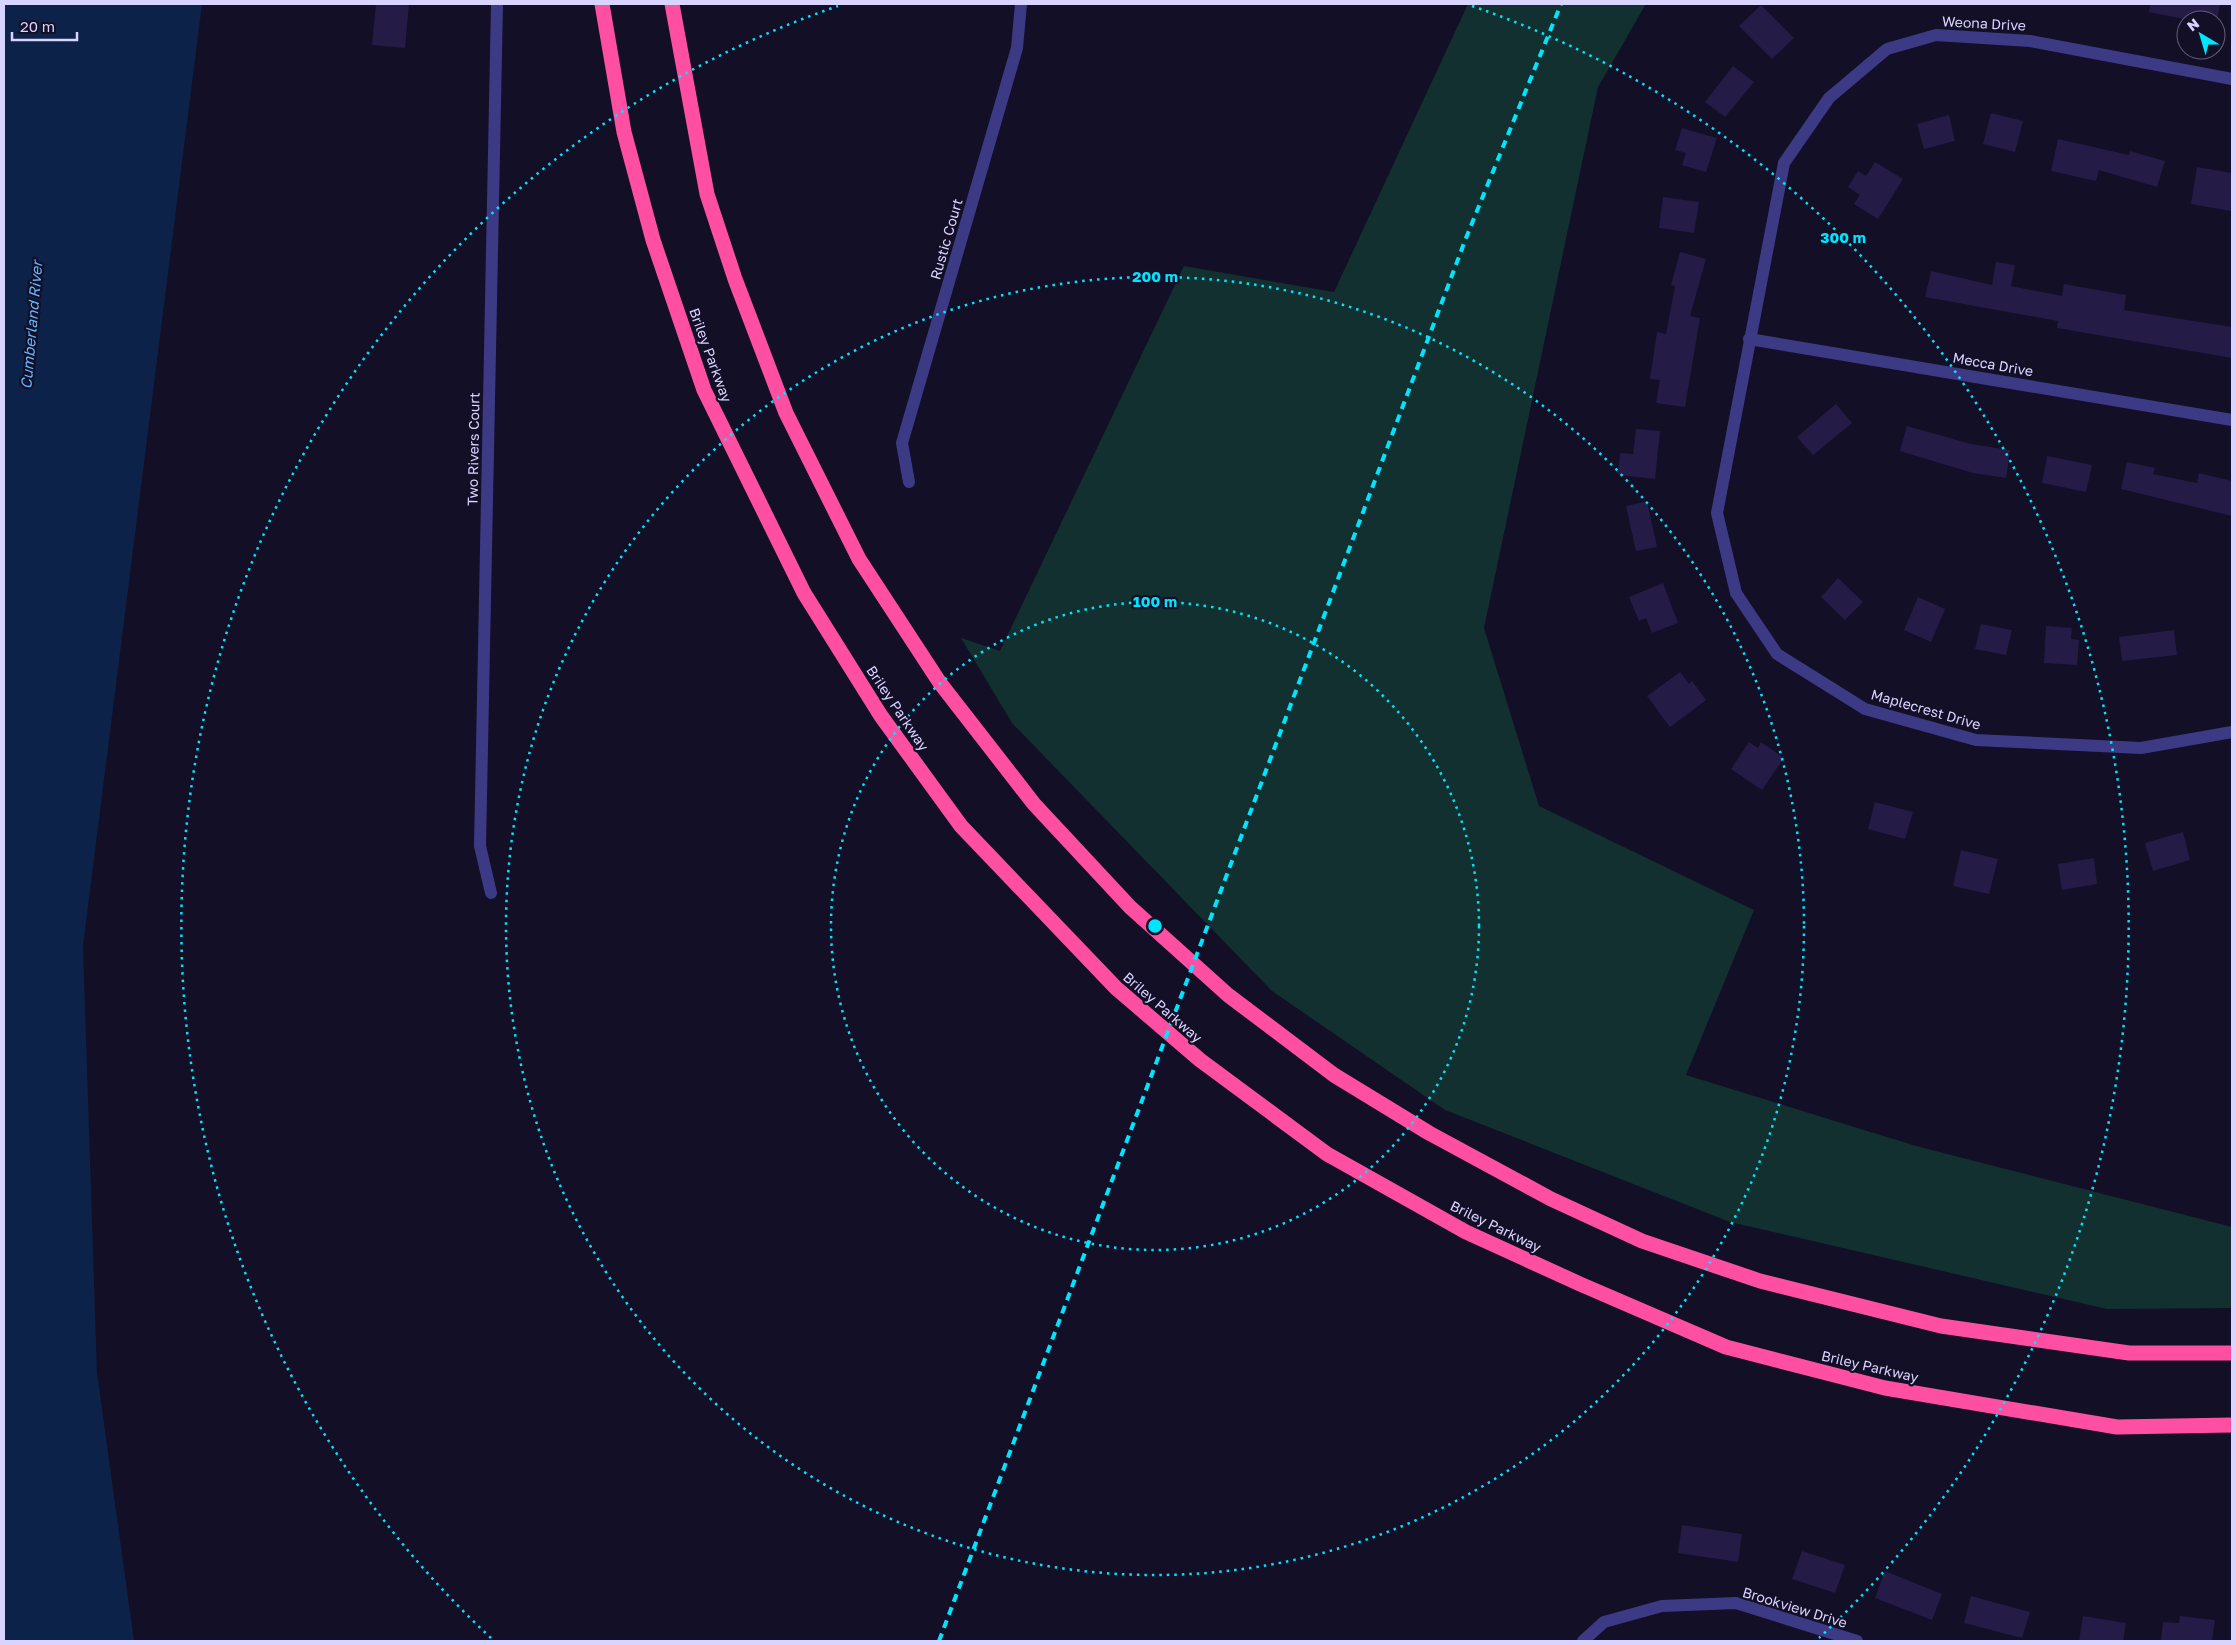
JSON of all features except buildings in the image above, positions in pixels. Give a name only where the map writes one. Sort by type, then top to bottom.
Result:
[{"type":"highway","name":"Briley Parkway","points":[[602,4],[624,132],[653,240],[704,390],[804,594],[881,716],[961,826],[1116,988],[1200,1060],[1327,1154],[1466,1232],[1726,1347],[1885,1388],[2117,1427],[2232,1425]]},
{"type":"highway","points":[[672,4],[707,194],[735,278],[786,413],[859,559],[940,683],[1034,804],[1130,907],[1228,995],[1334,1075],[1429,1133],[1551,1199],[1642,1241],[1760,1281],[1941,1326],[2129,1352],[2232,1353]]},
{"type":"street","name":"Two Rivers Court","points":[[491,893],[480,846],[496,4]]},
{"type":"street","name":"Rustic Court","points":[[909,482],[902,443],[1017,48],[1021,4]]},
{"type":"street","name":"Weona Drive","points":[[1749,339],[1784,163],[1829,98],[1887,49],[1936,35],[2030,40],[2232,79]]},
{"type":"street","name":"Mecca Drive","points":[[1749,339],[2232,420]]},
{"type":"street","name":"Maplecrest Drive","points":[[1749,339],[1717,513],[1736,593],[1778,654],[1865,709],[1976,740],[2141,748],[2232,732]]},
{"type":"street","name":"Brookview Drive","points":[[1583,1641],[1604,1622],[1662,1606],[1736,1603],[1857,1641]]},
{"type":"green space","points":[[1468,4],[1646,4],[1598,87],[1484,628],[1539,806],[1754,910],[1686,1075],[1916,1146],[2232,1227],[2232,1308],[2107,1309],[1730,1222],[1445,1110],[1272,991],[1012,723],[961,638],[1000,651],[1184,266],[1334,292]]},
{"type":"water","name":"Cumberland River","points":[[4,4],[202,4],[83,946],[97,1373],[134,1641],[4,1641]]},
{"type":"railway","points":[[939,1641],[1466,238],[1561,4]]}]
